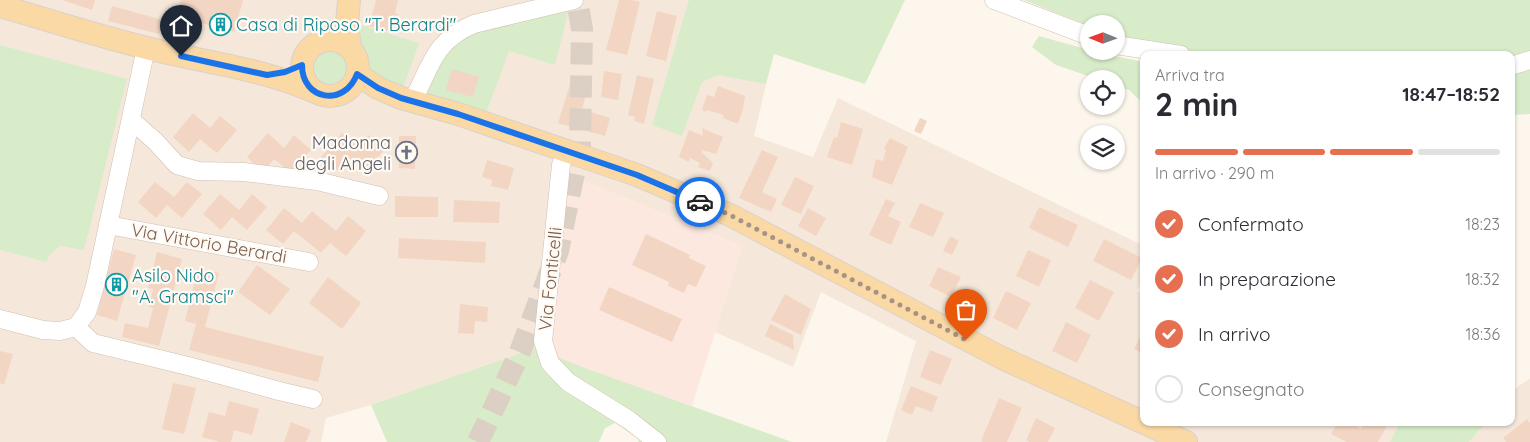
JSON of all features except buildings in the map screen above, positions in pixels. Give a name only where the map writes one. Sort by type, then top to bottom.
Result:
[{"type":"main road","points":[[325,41],[338,25],[349,0]]},
{"type":"main road","points":[[0,6],[146,48],[267,75],[297,84],[321,95],[330,96],[348,90],[357,74],[358,65],[350,48],[347,24],[349,0]]},
{"type":"main road","points":[[313,91],[308,86],[302,72],[304,56],[309,49],[316,44],[334,40],[350,48]]},
{"type":"main road","points":[[267,75],[285,72],[302,65]]},
{"type":"main road","points":[[357,74],[384,90],[412,102]]},
{"type":"main road","points":[[339,94],[412,102],[458,114],[637,175],[730,215],[1002,358],[1140,421]]},
{"type":"main road","points":[[1151,426],[1186,442]]},
{"type":"street","points":[[412,102],[435,54],[446,41],[460,30],[474,24],[574,0]]},
{"type":"street","points":[[994,0],[1080,33]]},
{"type":"street","points":[[1125,46],[1155,51]]},
{"type":"street","name":"Via Vittorio Berardi","points":[[76,327],[87,312],[95,288],[146,48]]},
{"type":"street","points":[[1515,65],[1530,60]]},
{"type":"street","points":[[131,120],[155,141],[177,165],[198,171],[244,172],[317,181],[379,196]]},
{"type":"street","name":"Via Fonticelli","points":[[566,151],[561,165],[546,305],[543,341],[545,348],[550,363],[568,382],[629,420],[656,442]]},
{"type":"street","name":"Via Vittorio Berardi","points":[[108,225],[309,262]]},
{"type":"street","points":[[0,319],[43,330],[60,331],[76,327],[93,343],[313,399]]},
{"type":"shaded area","points":[[0,0],[788,0],[754,136],[813,157],[838,98],[1140,244],[1140,285],[1137,291],[1140,293],[1140,426],[1398,426],[1390,442],[886,442],[916,341],[821,292],[793,367],[715,332],[742,246],[554,169],[535,348],[371,405],[326,418],[321,442],[0,442]]},
{"type":"shaded area","points":[[554,169],[742,246],[692,406],[535,348]]},
{"type":"shaded area","points":[[1530,379],[1530,442],[1469,442],[1483,426],[1515,426],[1515,389]]},
{"type":"green space","points":[[689,0],[905,0],[865,84],[774,54],[766,84],[718,75],[702,82],[682,136],[652,125]]},
{"type":"green space","points":[[1024,0],[1530,0],[1530,114],[1515,115],[1515,51],[1185,51],[1125,39],[1125,15],[1080,15],[1080,22]]},
{"type":"green space","points":[[569,9],[555,65],[509,51],[485,116],[427,95],[435,69],[445,50],[473,32]]},
{"type":"green space","points":[[355,23],[419,43],[403,88],[369,73],[350,41]]},
{"type":"green space","points":[[1039,36],[1080,47],[1080,60],[1125,60],[1125,58],[1140,61],[1140,100],[1125,89],[1125,70],[1080,70],[1080,73],[1056,65],[1032,47]]},
{"type":"green space","points":[[0,45],[127,79],[84,250],[60,246],[49,255],[47,262],[0,250]]},
{"type":"green space","points":[[329,49],[342,55],[348,68],[342,81],[329,87],[316,81],[310,68],[316,55]]},
{"type":"green space","points":[[535,348],[588,369],[792,442],[638,442],[639,439],[615,423],[605,428],[599,442],[387,442],[371,405]]},
{"type":"green space","points":[[1398,426],[1483,426],[1469,442],[1390,442]]},
{"type":"tunnel","points":[[478,442],[520,352],[558,251],[580,144],[582,29],[577,0]]},
{"type":"way so far","points":[[700,202],[730,215],[966,340]]},
{"type":"place","name":"Casa di Riposo \"T. Berardi\"","points":[[220,24]]},
{"type":"place","name":"Madonna degli Angeli","points":[[407,152]]},
{"type":"place","name":"Asilo Nido \"A. Gramsci\"","points":[[116,285]]},
{"type":"route","points":[[181,56],[267,75],[285,72],[302,65],[304,79],[308,86],[321,95],[330,96],[348,90],[357,74],[378,88],[401,98],[458,114],[637,175],[700,202]]}]
